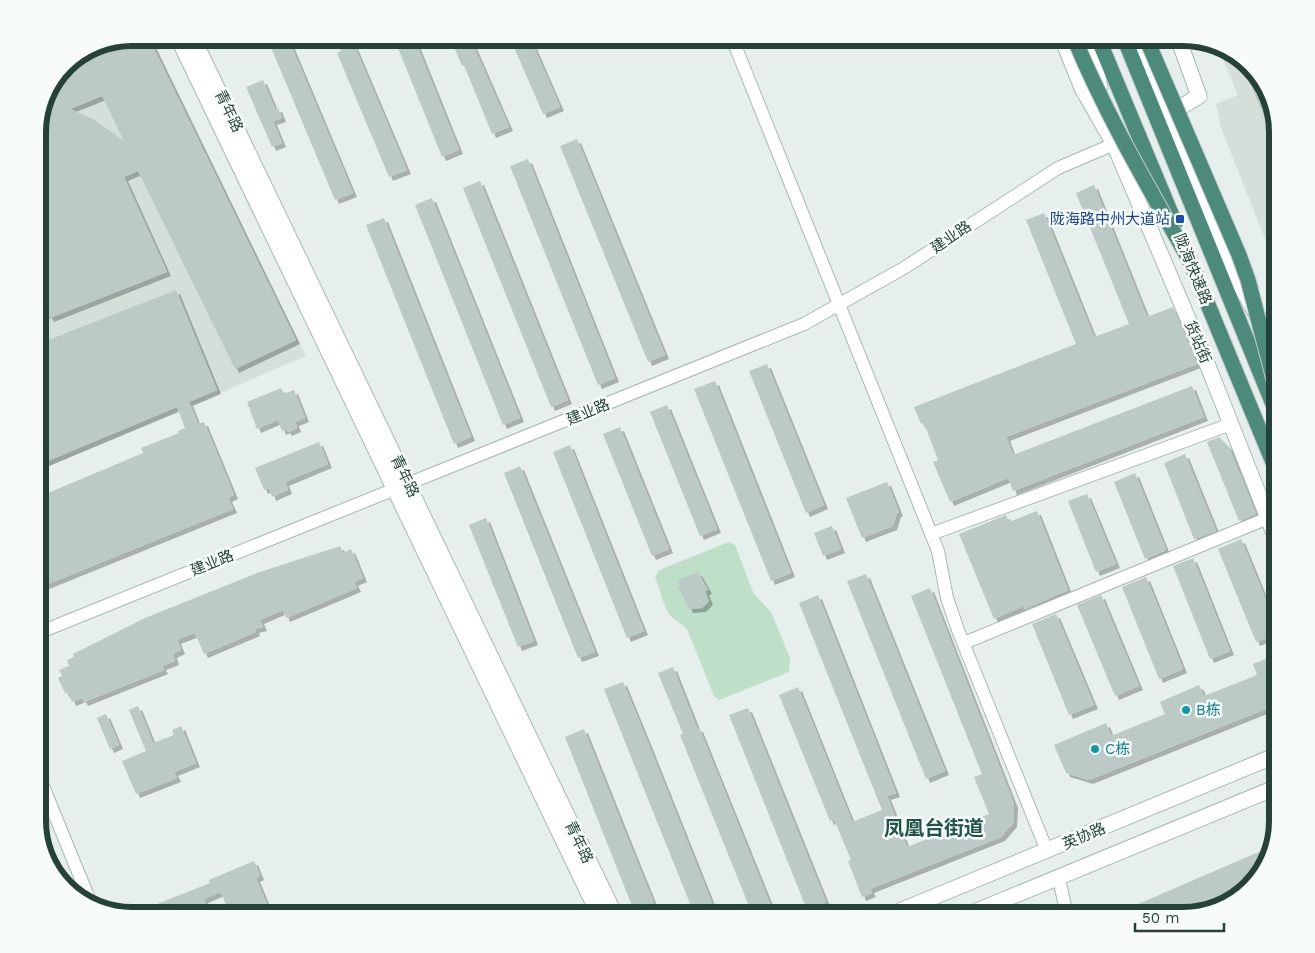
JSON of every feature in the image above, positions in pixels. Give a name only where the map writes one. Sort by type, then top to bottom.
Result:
[{"type":"highway","points":[[1077,46],[1117,127],[1190,261]]},
{"type":"highway","name":"陇海快速路","points":[[1101,46],[1269,450]]},
{"type":"highway","name":"陇海快速路","points":[[1127,46],[1269,392]]},
{"type":"highway","points":[[1149,46],[1248,280],[1269,358]]},
{"type":"street","name":"青年路","points":[[182,46],[611,907]]},
{"type":"street","name":"青年路","points":[[198,46],[595,907]]},
{"type":"street","points":[[735,46],[938,552],[947,598],[1047,851]]},
{"type":"street","points":[[1065,46],[1082,88],[1114,144]]},
{"type":"street","points":[[1087,46],[1095,64],[1114,144]]},
{"type":"street","points":[[1140,46],[1227,262],[1269,334]]},
{"type":"street","points":[[1168,115],[1199,96],[1181,46]]},
{"type":"street","name":"建业路","points":[[46,630],[804,324],[904,268],[1058,168],[1114,144]]},
{"type":"street","name":"货站街","points":[[1114,144],[1231,424],[1268,518]]},
{"type":"street","points":[[931,534],[1231,424]]},
{"type":"street","points":[[964,643],[1268,518]]},
{"type":"street","name":"英协路","points":[[912,907],[1269,759]]},
{"type":"street","name":"英协路","points":[[989,907],[1269,791]]},
{"type":"street","points":[[46,794],[87,893]]},
{"type":"street","points":[[1059,879],[1065,907]]},
{"type":"shaded area","points":[[156,46],[306,356],[46,468],[46,127],[49,110],[55,94],[64,80],[89,58],[121,47]]},
{"type":"shaded area","points":[[1221,55],[1244,71],[1251,80],[1260,94],[1267,116],[1269,132],[1269,249],[1221,128],[1216,104],[1238,95]]},
{"type":"green space","points":[[729,542],[735,545],[754,594],[771,612],[790,658],[789,672],[719,700],[714,696],[687,629],[674,619],[668,611],[655,577],[659,570]]},
{"type":"building","points":[[153,46],[296,340],[235,369],[138,171],[124,177],[167,272],[50,318],[48,314],[46,315],[46,127],[49,110],[55,94],[64,80],[89,58],[121,47]],"holes":[[[102,96],[124,141],[93,119],[70,109]]]},
{"type":"building","points":[[270,46],[291,46],[353,193],[335,200]]},
{"type":"building","points":[[339,46],[354,46],[407,170],[389,177],[337,53],[341,51]]},
{"type":"building","points":[[397,46],[417,46],[459,150],[442,157]]},
{"type":"building","points":[[454,46],[474,46],[509,127],[492,134],[464,65],[462,66]]},
{"type":"building","points":[[513,46],[533,46],[560,107],[543,114]]},
{"type":"building","points":[[1246,73],[1260,94],[1268,127]]},
{"type":"building","points":[[263,80],[275,109],[278,108],[282,118],[273,121],[282,143],[272,147],[246,87]]},
{"type":"building","points":[[577,139],[665,355],[648,362],[560,146]]},
{"type":"building","points":[[528,159],[615,378],[598,385],[510,166]]},
{"type":"building","points":[[480,181],[568,400],[551,407],[463,188]]},
{"type":"building","points":[[1094,185],[1147,317],[1173,307],[1197,364],[1006,437],[1013,455],[1192,386],[1204,417],[1013,491],[1008,478],[950,502],[933,462],[938,460],[924,423],[921,424],[914,407],[1076,344],[1026,220],[1044,213],[1094,337],[1129,324],[1076,193]]},
{"type":"building","points":[[432,198],[520,418],[503,425],[415,205]]},
{"type":"building","points":[[384,218],[471,437],[454,444],[366,225]]},
{"type":"building","points":[[176,290],[217,390],[189,402],[198,424],[204,422],[234,495],[228,498],[233,509],[46,585],[46,496],[49,495],[48,493],[143,453],[141,448],[179,433],[178,431],[185,428],[177,407],[46,462],[46,443],[49,442],[46,434],[46,341]]},
{"type":"building","points":[[767,364],[824,505],[806,513],[749,371]]},
{"type":"building","points":[[715,381],[791,573],[771,581],[694,389]]},
{"type":"building","points":[[281,388],[284,394],[294,390],[305,418],[295,422],[297,428],[288,432],[286,429],[282,431],[278,420],[257,429],[247,402]]},
{"type":"building","points":[[667,405],[717,529],[700,536],[650,412]]},
{"type":"building","points":[[620,427],[669,549],[652,556],[603,434]]},
{"type":"building","points":[[1219,437],[1229,447],[1256,514],[1239,521],[1207,442]]},
{"type":"building","points":[[319,442],[328,464],[285,482],[288,490],[272,497],[269,488],[264,490],[255,468]]},
{"type":"building","points":[[570,445],[644,631],[627,638],[553,452]]},
{"type":"building","points":[[1185,454],[1216,531],[1194,539],[1164,463]]},
{"type":"building","points":[[520,466],[595,652],[578,658],[504,473]]},
{"type":"building","points":[[1135,473],[1166,550],[1145,559],[1114,482]]},
{"type":"building","points":[[887,482],[899,512],[893,526],[862,538],[846,498]]},
{"type":"building","points":[[1087,494],[1116,564],[1096,572],[1068,501]]},
{"type":"building","points":[[1037,511],[1068,590],[1025,609],[1024,606],[994,619],[959,534],[1006,515],[1009,522]]},
{"type":"building","points":[[486,518],[534,641],[518,647],[469,525]]},
{"type":"building","points":[[832,526],[841,549],[823,556],[814,533]]},
{"type":"building","points":[[1241,539],[1269,608],[1269,637],[1256,642],[1218,549]]},
{"type":"building","points":[[340,546],[343,553],[351,549],[363,578],[354,582],[357,588],[286,618],[283,610],[260,620],[263,627],[255,629],[256,632],[204,654],[195,633],[177,640],[181,650],[173,654],[175,661],[162,666],[164,670],[84,702],[82,698],[72,702],[68,692],[65,693],[58,678],[62,676],[59,670],[69,666],[67,660],[74,657],[73,654],[145,618],[257,573]]},
{"type":"building","points":[[1193,558],[1230,651],[1210,659],[1173,566]]},
{"type":"building","points":[[698,572],[708,590],[705,591],[709,601],[702,608],[689,609],[678,586],[680,585],[678,580]]},
{"type":"building","points":[[866,574],[945,771],[926,779],[847,581]]},
{"type":"building","points":[[1146,577],[1183,669],[1159,679],[1122,587]]},
{"type":"building","points":[[930,588],[1014,804],[1013,823],[1001,837],[870,889],[872,893],[862,897],[848,861],[851,860],[834,819],[830,821],[779,695],[798,687],[852,822],[882,810],[799,603],[818,595],[896,793],[887,796],[907,847],[989,814],[974,777],[982,774],[911,596]]},
{"type":"building","points":[[1101,595],[1139,686],[1115,696],[1077,605]]},
{"type":"building","points":[[1056,614],[1094,705],[1069,715],[1032,624]]},
{"type":"building","points":[[1269,658],[1269,708],[1089,780],[1066,773],[1054,745],[1106,723],[1111,736],[1165,714],[1160,702],[1199,685],[1204,696],[1257,675],[1253,664]]},
{"type":"building","points":[[673,667],[771,907],[749,907],[680,735],[683,734],[658,673]]},
{"type":"building","points":[[623,682],[713,907],[691,907],[604,689]]},
{"type":"building","points":[[138,706],[153,743],[174,735],[172,730],[181,726],[196,763],[174,772],[177,778],[136,794],[122,761],[146,751],[129,710]]},
{"type":"building","points":[[748,708],[826,902],[814,907],[806,907],[729,715]]},
{"type":"building","points":[[106,714],[119,745],[110,749],[97,718]]},
{"type":"building","points":[[584,729],[655,907],[632,907],[565,737]]},
{"type":"building","points":[[1263,850],[1260,859],[1244,882],[1221,898],[1194,906],[1131,907]]},
{"type":"building","points":[[254,861],[260,876],[256,878],[268,907],[227,907],[221,892],[204,899],[207,907],[149,907],[210,883],[209,880]]},
{"type":"place","name":"陇海路中州大道站","points":[[1180,219]]},
{"type":"place","name":"B栋","points":[[1186,710]]},
{"type":"place","name":"C栋","points":[[1095,749]]},
{"type":"district","name":"凤凰台街道","points":[[934,828]]}]
